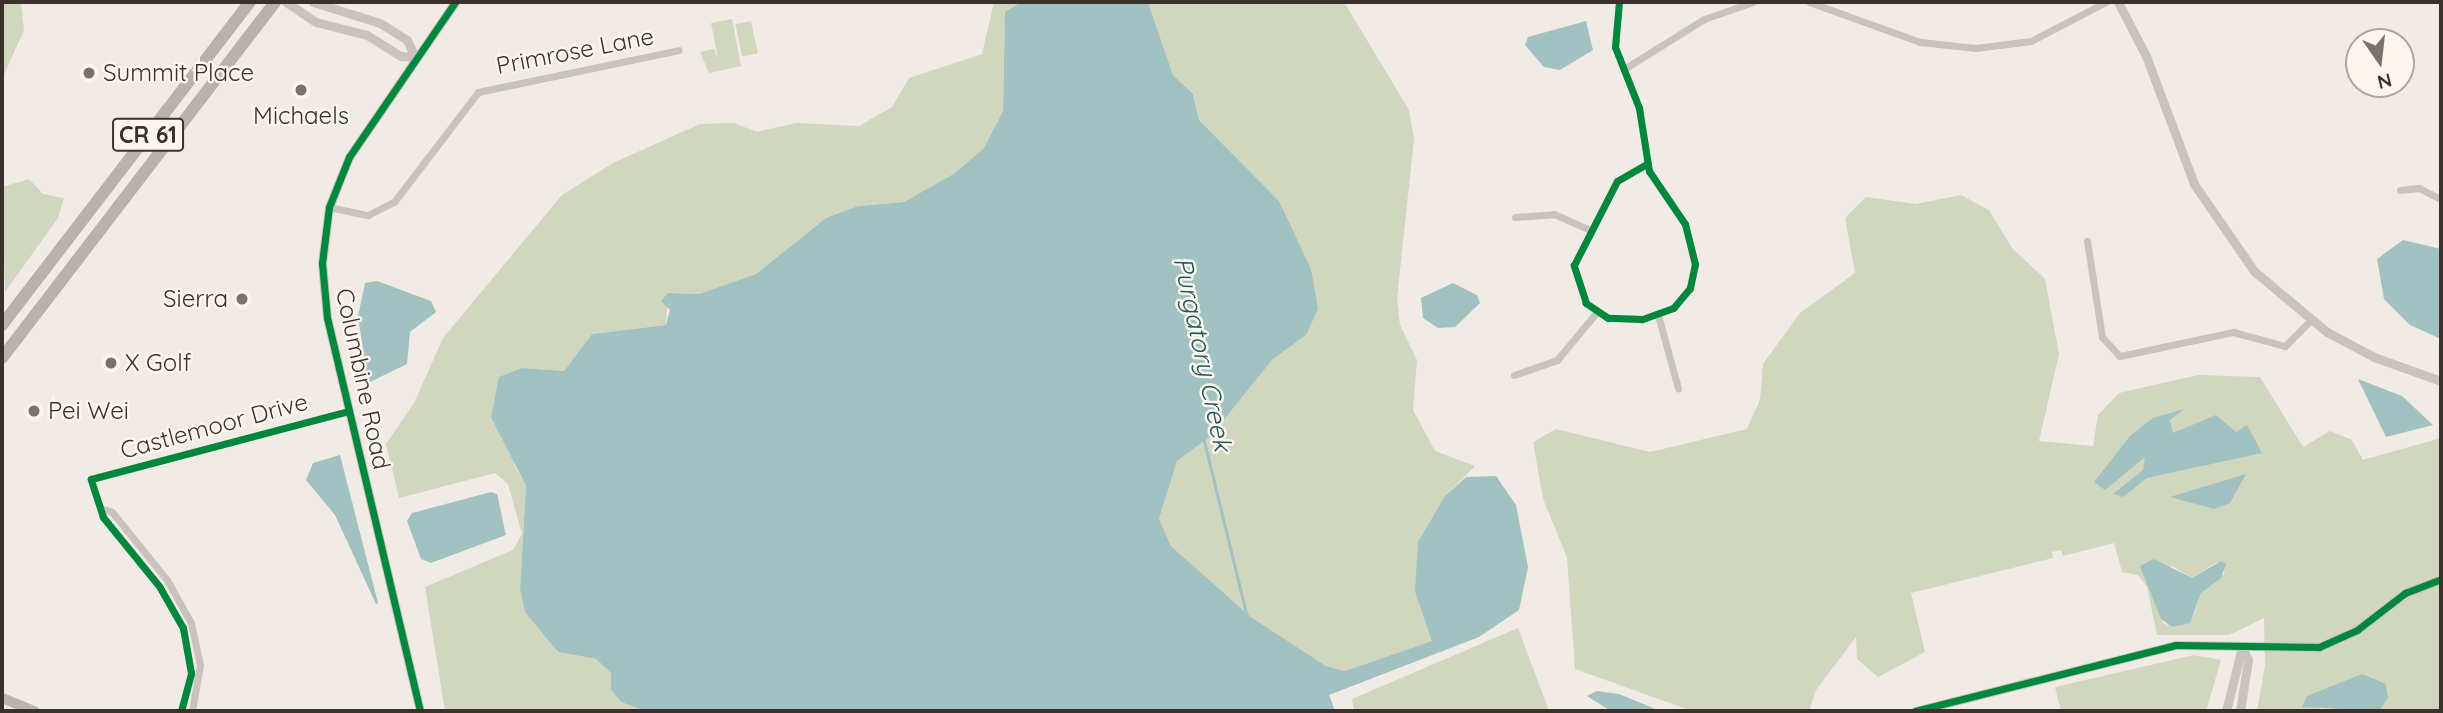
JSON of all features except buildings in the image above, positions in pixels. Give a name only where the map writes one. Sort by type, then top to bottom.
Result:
[{"type":"main road","name":"CR 61","points":[[2,325],[250,2]]},
{"type":"main road","name":"CR 61","points":[[2,358],[275,2]]},
{"type":"main road","points":[[2,698],[34,711]]},
{"type":"street","points":[[286,2],[316,22],[367,35],[401,56],[415,57],[407,40],[380,23],[313,2]]},
{"type":"street","name":"Columbine Road","points":[[420,711],[348,411],[323,290],[330,207],[349,157],[455,2]]},
{"type":"street","points":[[1619,2],[1614,31],[1641,116],[1647,164],[1694,250],[1690,288],[1658,315],[1622,320],[1596,313],[1574,279],[1590,230],[1617,181],[1647,164]]},
{"type":"street","points":[[1624,69],[1699,22],[1753,2]]},
{"type":"street","points":[[1809,2],[1920,42],[1976,48],[2031,41],[2106,2]]},
{"type":"street","points":[[2118,2],[2206,208],[2254,271],[2311,320],[2374,357],[2441,381]]},
{"type":"street","name":"Primrose Lane","points":[[330,207],[368,215],[394,202],[478,92],[679,50]]},
{"type":"street","points":[[2400,190],[2419,188],[2441,199]]},
{"type":"street","points":[[1515,217],[1554,214],[1590,230]]},
{"type":"street","points":[[2087,241],[2102,337],[2120,356],[2233,332],[2285,346],[2311,320]]},
{"type":"street","points":[[1514,375],[1557,360],[1596,313]]},
{"type":"street","points":[[1658,315],[1678,388]]},
{"type":"street","name":"Castlemoor Drive","points":[[103,509],[90,478],[348,411]]},
{"type":"street","points":[[103,509],[183,628],[191,673],[181,711]]},
{"type":"street","points":[[103,509],[112,512],[167,580],[191,623],[200,665],[192,711]]},
{"type":"street","points":[[1914,711],[2175,645],[2291,651],[2332,643],[2405,593],[2441,579]]},
{"type":"street","points":[[2226,711],[2242,648]]},
{"type":"street","points":[[2240,711],[2248,660],[2242,648]]},
{"type":"green space","points":[[2,2],[21,2],[24,30],[2,79]]},
{"type":"green space","points":[[994,2],[1021,2],[1005,12],[1003,111],[984,148],[955,173],[904,202],[858,206],[826,218],[756,274],[699,294],[668,293],[666,325],[592,334],[564,371],[522,368],[514,465],[526,486],[520,588],[557,652],[596,659],[611,673],[611,690],[621,702],[645,711],[445,711],[425,587],[513,550],[522,534],[508,484],[495,473],[399,498],[386,444],[414,403],[443,338],[562,195],[613,163],[700,124],[734,123],[757,132],[796,123],[859,126],[892,107],[909,78],[982,54]]},
{"type":"green space","points":[[1148,2],[1344,2],[1409,110],[1414,139],[1397,298],[1400,325],[1417,360],[1413,410],[1435,451],[1475,466],[1445,496],[1415,592],[1433,641],[1345,671],[1326,666],[1251,617],[1171,546],[1159,519],[1177,461],[1211,436],[1272,360],[1306,335],[1279,201],[1199,120],[1193,94],[1173,75]]},
{"type":"green space","points":[[732,19],[741,66],[709,73],[700,52],[714,49],[718,58],[711,23]]},
{"type":"green space","points":[[751,21],[758,53],[742,57],[735,24]]},
{"type":"green space","points":[[29,179],[43,194],[64,198],[58,218],[5,292],[2,187]]},
{"type":"green space","points":[[1961,195],[1989,210],[2012,248],[2045,279],[2059,354],[2039,441],[2093,446],[2098,415],[2119,393],[2198,375],[2260,377],[2303,447],[2330,431],[2352,440],[2363,460],[2441,438],[2441,711],[2379,711],[2388,690],[2309,711],[2257,711],[2265,666],[2264,618],[2229,635],[2157,635],[2147,587],[2138,575],[2122,572],[2114,543],[2063,556],[2061,550],[2052,552],[2053,558],[1911,593],[1925,652],[1878,677],[1857,659],[1856,637],[1816,690],[1809,711],[1692,711],[1575,669],[1567,557],[1543,499],[1533,442],[1556,429],[1650,452],[1747,429],[1760,400],[1763,364],[1800,313],[1855,273],[1845,218],[1866,197],[1916,204]],"holes":[[[2217,562],[2225,573],[2201,593],[2194,615],[2172,627],[2163,623],[2146,573],[2172,566],[2192,578]]]},
{"type":"green space","points":[[1518,628],[1549,711],[1354,711],[1352,699]]},
{"type":"green space","points":[[2194,655],[2221,660],[2206,711],[2061,711],[2055,687]]},
{"type":"water","points":[[1021,2],[1148,2],[1173,75],[1193,94],[1199,120],[1279,201],[1311,269],[1318,309],[1306,335],[1272,360],[1211,436],[1177,461],[1159,519],[1171,546],[1251,617],[1326,666],[1345,671],[1432,641],[1415,592],[1418,542],[1445,496],[1466,477],[1496,476],[1516,505],[1528,567],[1519,610],[1479,637],[1329,695],[1335,711],[645,711],[621,702],[611,690],[611,673],[596,659],[558,652],[525,612],[520,588],[526,486],[491,417],[499,377],[522,368],[564,371],[592,334],[666,325],[670,310],[661,301],[668,293],[699,294],[756,274],[826,218],[858,206],[904,202],[955,173],[984,148],[1003,111],[1005,12]]},
{"type":"water","points":[[1586,21],[1593,50],[1560,70],[1544,67],[1525,45],[1528,37]]},
{"type":"water","points":[[2403,240],[2441,249],[2441,339],[2410,325],[2384,299],[2377,259]]},
{"type":"water","points":[[377,281],[431,301],[436,312],[410,332],[407,364],[368,383],[358,316],[365,283]]},
{"type":"water","points":[[1453,283],[1477,295],[1480,303],[1455,327],[1438,328],[1423,318],[1421,298]]},
{"type":"water","points":[[2358,379],[2402,396],[2433,425],[2386,437]]},
{"type":"water","points":[[2184,409],[2170,420],[2173,433],[2216,415],[2236,432],[2247,425],[2262,453],[2147,478],[2123,497],[2113,494],[2143,470],[2145,457],[2105,490],[2094,482],[2130,436],[2153,418]]},
{"type":"water","points":[[340,455],[378,603],[376,604],[335,515],[306,480],[313,463]]},
{"type":"water","points":[[2246,474],[2230,503],[2214,509],[2170,497]]},
{"type":"water","points":[[491,492],[497,494],[506,535],[431,563],[421,559],[407,521],[412,513]]},
{"type":"water","points":[[2154,559],[2192,578],[2221,561],[2226,564],[2221,578],[2201,593],[2190,623],[2172,627],[2161,619],[2140,566]]},
{"type":"water","points":[[2362,674],[2386,684],[2388,698],[2379,711],[2302,707],[2307,696]]},
{"type":"water","points":[[1597,691],[1619,694],[1660,711],[1611,711],[1587,696]]},
{"type":"waterway","name":"Purgatory Creek","points":[[1204,439],[1247,616]]},
{"type":"cycle path","points":[[420,711],[327,318],[322,263],[329,207],[349,157],[455,2]]},
{"type":"cycle path","points":[[1619,2],[1615,47],[1639,108],[1649,171],[1685,224],[1695,264],[1690,288],[1673,308],[1642,319],[1608,318],[1586,303],[1574,265],[1617,181],[1647,164]]},
{"type":"cycle path","points":[[181,711],[191,673],[183,628],[159,586],[103,517],[91,479],[348,411]]},
{"type":"cycle path","points":[[1915,711],[2175,645],[2319,647],[2357,630],[2405,593],[2441,579]]},
{"type":"place","name":"Summit Place","points":[[89,73]]},
{"type":"place","name":"Michaels","points":[[301,90]]},
{"type":"place","name":"Sierra","points":[[242,299]]},
{"type":"place","name":"X Golf","points":[[111,363]]},
{"type":"place","name":"Pei Wei","points":[[34,411]]}]
